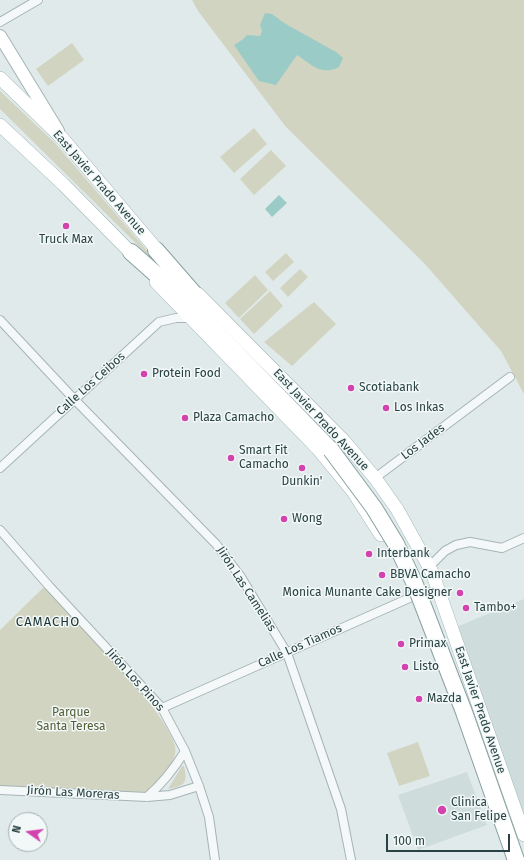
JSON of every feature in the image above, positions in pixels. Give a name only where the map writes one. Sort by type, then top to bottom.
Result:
[{"type":"highway","points":[[156,250],[198,299],[333,448],[374,508],[396,544],[414,582],[464,712],[516,860]]},
{"type":"highway","points":[[131,252],[185,300],[373,490],[416,560],[433,599],[524,852]]},
{"type":"main road","points":[[0,36],[63,139]]},
{"type":"main road","name":"East Javier Prado Avenue","points":[[0,78],[5,87],[63,139],[156,250],[328,425],[374,478],[397,508],[429,567],[440,594],[524,836]]},
{"type":"main road","name":"East Javier Prado Avenue","points":[[0,125],[64,184],[131,252],[163,290],[302,433],[337,472],[375,524],[414,596],[440,662],[509,860]]},
{"type":"main road","points":[[477,769],[489,772],[498,764]]},
{"type":"street","points":[[0,22],[38,0]]},
{"type":"street","name":"Calle Los Ceibos","points":[[0,468],[159,322],[176,318],[190,318]]},
{"type":"street","name":"Jirón Las Camelias","points":[[0,320],[74,399],[216,544],[241,577],[287,652],[341,809],[351,860]]},
{"type":"street","name":"Los Jades","points":[[374,478],[510,377]]},
{"type":"street","name":"Jirón Los Pinos","points":[[0,530],[49,586],[162,708],[185,751],[199,786],[209,817],[215,860]]},
{"type":"street","points":[[429,567],[445,551],[456,545],[470,542],[502,548],[524,538]]},
{"type":"street","name":"Calle Los Tiamos","points":[[162,708],[414,596],[427,592],[440,594]]},
{"type":"street","points":[[147,797],[162,784],[175,768],[185,751]]},
{"type":"street","name":"Jirón Las Moreras","points":[[0,790],[147,797],[170,795],[199,786]]},
{"type":"shaded area","points":[[524,599],[524,828],[454,628]]},
{"type":"shaded area","name":"Clinica San Felipe","points":[[467,772],[487,825],[418,850],[398,795]]},
{"type":"green space","points":[[192,0],[524,0],[524,394],[501,351],[424,263],[286,127],[198,11]]},
{"type":"green space","points":[[72,43],[84,60],[48,86],[36,69]]},
{"type":"green space","points":[[0,91],[55,143],[168,275],[0,109]]},
{"type":"green space","points":[[254,128],[267,144],[234,173],[220,157]]},
{"type":"green space","points":[[271,150],[286,166],[254,195],[240,179]]},
{"type":"green space","points":[[286,253],[294,262],[273,281],[265,272]]},
{"type":"green space","points":[[300,269],[308,277],[288,297],[280,288]]},
{"type":"green space","points":[[255,275],[268,290],[239,318],[225,303]]},
{"type":"green space","points":[[270,291],[283,306],[254,334],[240,319]]},
{"type":"green space","points":[[314,302],[336,324],[292,366],[264,342]]},
{"type":"green space","name":"Parque Santa Teresa","points":[[45,586],[138,688],[157,713],[173,740],[175,753],[170,767],[154,786],[143,795],[0,788],[0,630]]},
{"type":"green space","points":[[418,742],[430,776],[399,786],[387,753]]},
{"type":"green space","points":[[182,766],[184,766],[186,776],[184,783],[178,787],[168,789]]},
{"type":"water","points":[[265,13],[272,14],[284,23],[336,52],[343,58],[339,67],[322,70],[312,66],[297,55],[276,85],[259,81],[234,45],[247,35],[260,36],[262,31],[260,25]]},
{"type":"water","points":[[279,195],[287,203],[272,217],[265,209]]},
{"type":"place","name":"Truck Max","points":[[66,226]]},
{"type":"place","name":"Protein Food","points":[[144,374]]},
{"type":"place","name":"Scotiabank","points":[[351,388]]},
{"type":"place","name":"Los Inkas","points":[[386,408]]},
{"type":"place","name":"Plaza Camacho","points":[[185,418]]},
{"type":"place","name":"Smart Fit Camacho","points":[[231,458]]},
{"type":"place","name":"Dunkin'","points":[[302,468]]},
{"type":"place","name":"Wong","points":[[284,519]]},
{"type":"place","name":"Interbank","points":[[369,554]]},
{"type":"place","name":"BBVA Camacho","points":[[382,575]]},
{"type":"place","name":"Monica Munante Cake Designer","points":[[460,593]]},
{"type":"place","name":"Tambo+","points":[[466,608]]},
{"type":"place","name":"Primax","points":[[401,644]]},
{"type":"place","name":"Listo","points":[[405,667]]},
{"type":"place","name":"Mazda","points":[[419,699]]},
{"type":"place","name":"Clinica San Felipe","points":[[442,810]]},
{"type":"district","name":"CAMACHO","points":[[48,622]]}]
